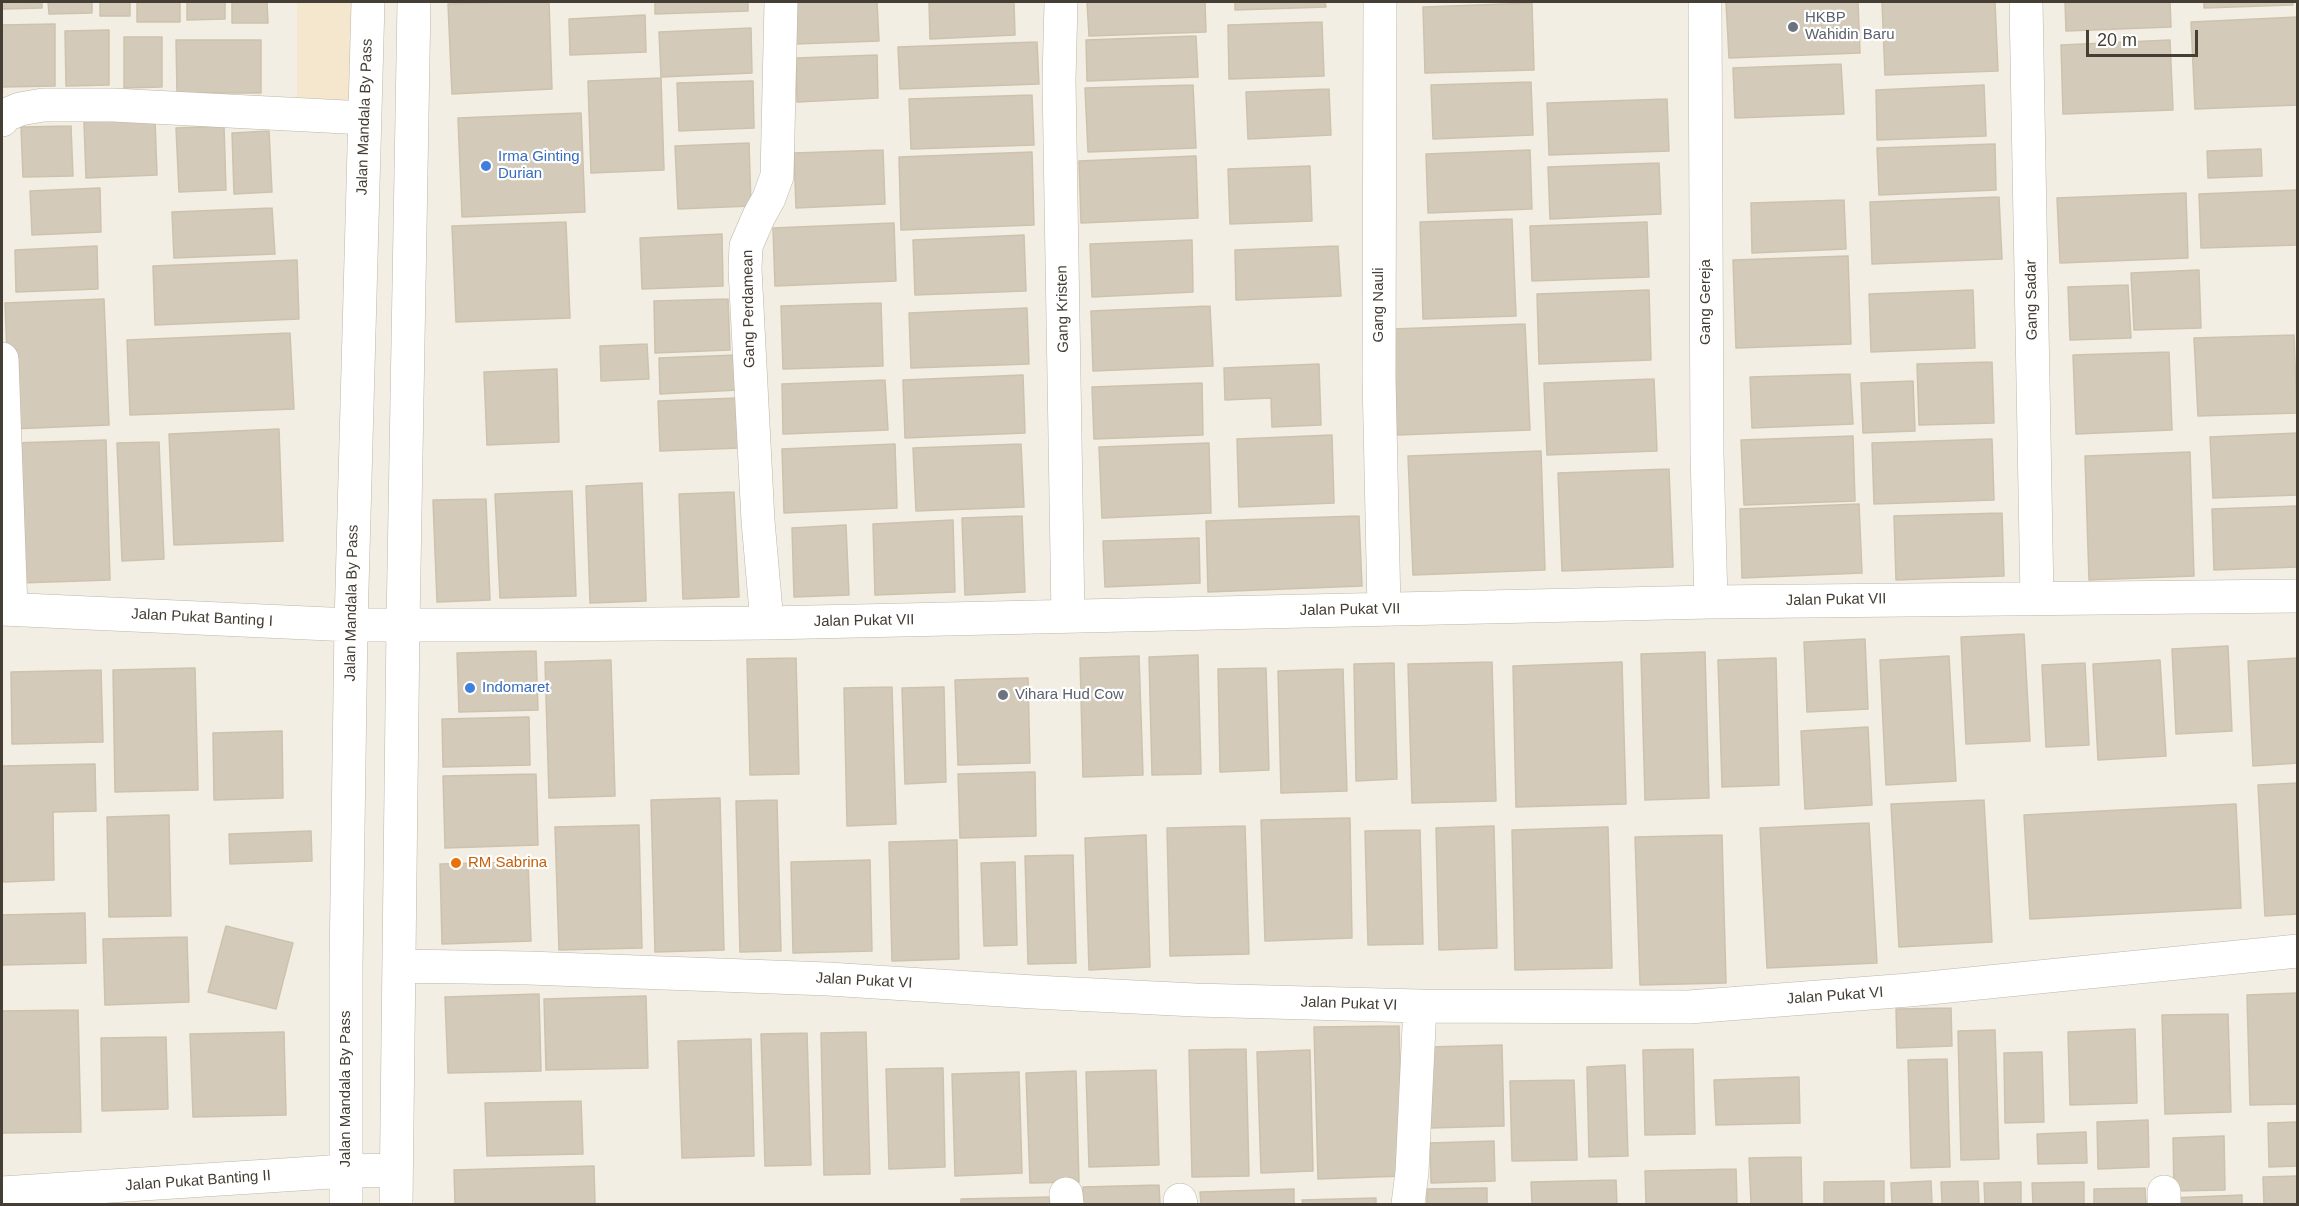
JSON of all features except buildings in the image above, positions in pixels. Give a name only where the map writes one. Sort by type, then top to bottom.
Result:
[{"type":"street","name":"Jalan Mandala By Pass","points":[[346,1204],[346,965],[351,625],[369,2]]},
{"type":"street","points":[[396,1204],[414,2]]},
{"type":"street","name":"Gang Perdamean","points":[[767,623],[758,521],[745,269],[746,246],[777,176],[781,2]]},
{"type":"street","name":"Gang Kristen","points":[[1061,2],[1059,81],[1068,616]]},
{"type":"street","name":"Gang Nauli","points":[[1380,2],[1379,377],[1384,609]]},
{"type":"street","name":"Gang Gereja","points":[[1705,2],[1710,602]]},
{"type":"street","name":"Gang Sadar","points":[[2026,2],[2037,598]]},
{"type":"street","points":[[2,120],[6,115],[20,109],[43,105],[113,105],[365,118]]},
{"type":"street","points":[[2,359],[6,609]]},
{"type":"street","name":"Jalan Pukat VII","points":[[403,625],[767,623],[1710,602],[2298,596]]},
{"type":"street","name":"Jalan Pukat Banting I","points":[[6,609],[351,625],[403,625]]},
{"type":"street","name":"Jalan Pukat VI","points":[[399,966],[528,968],[828,979],[1183,999],[1420,1006],[1689,1007],[1909,990],[2298,951]]},
{"type":"street","points":[[1408,1204],[1412,1172],[1420,1006]]},
{"type":"street","name":"Jalan Pukat Banting II","points":[[2,1193],[346,1171],[395,1170]]},
{"type":"shaded area","points":[[297,2],[363,2],[364,108],[297,108]]},
{"type":"place","name":"HKBP Wahidin Baru","points":[[1793,27]]},
{"type":"place","name":"Irma Ginting Durian","points":[[486,166]]},
{"type":"place","name":"Indomaret","points":[[470,688]]},
{"type":"place","name":"Vihara Hud Cow","points":[[1003,695]]},
{"type":"place","name":"RM Sabrina","points":[[456,863]]}]
